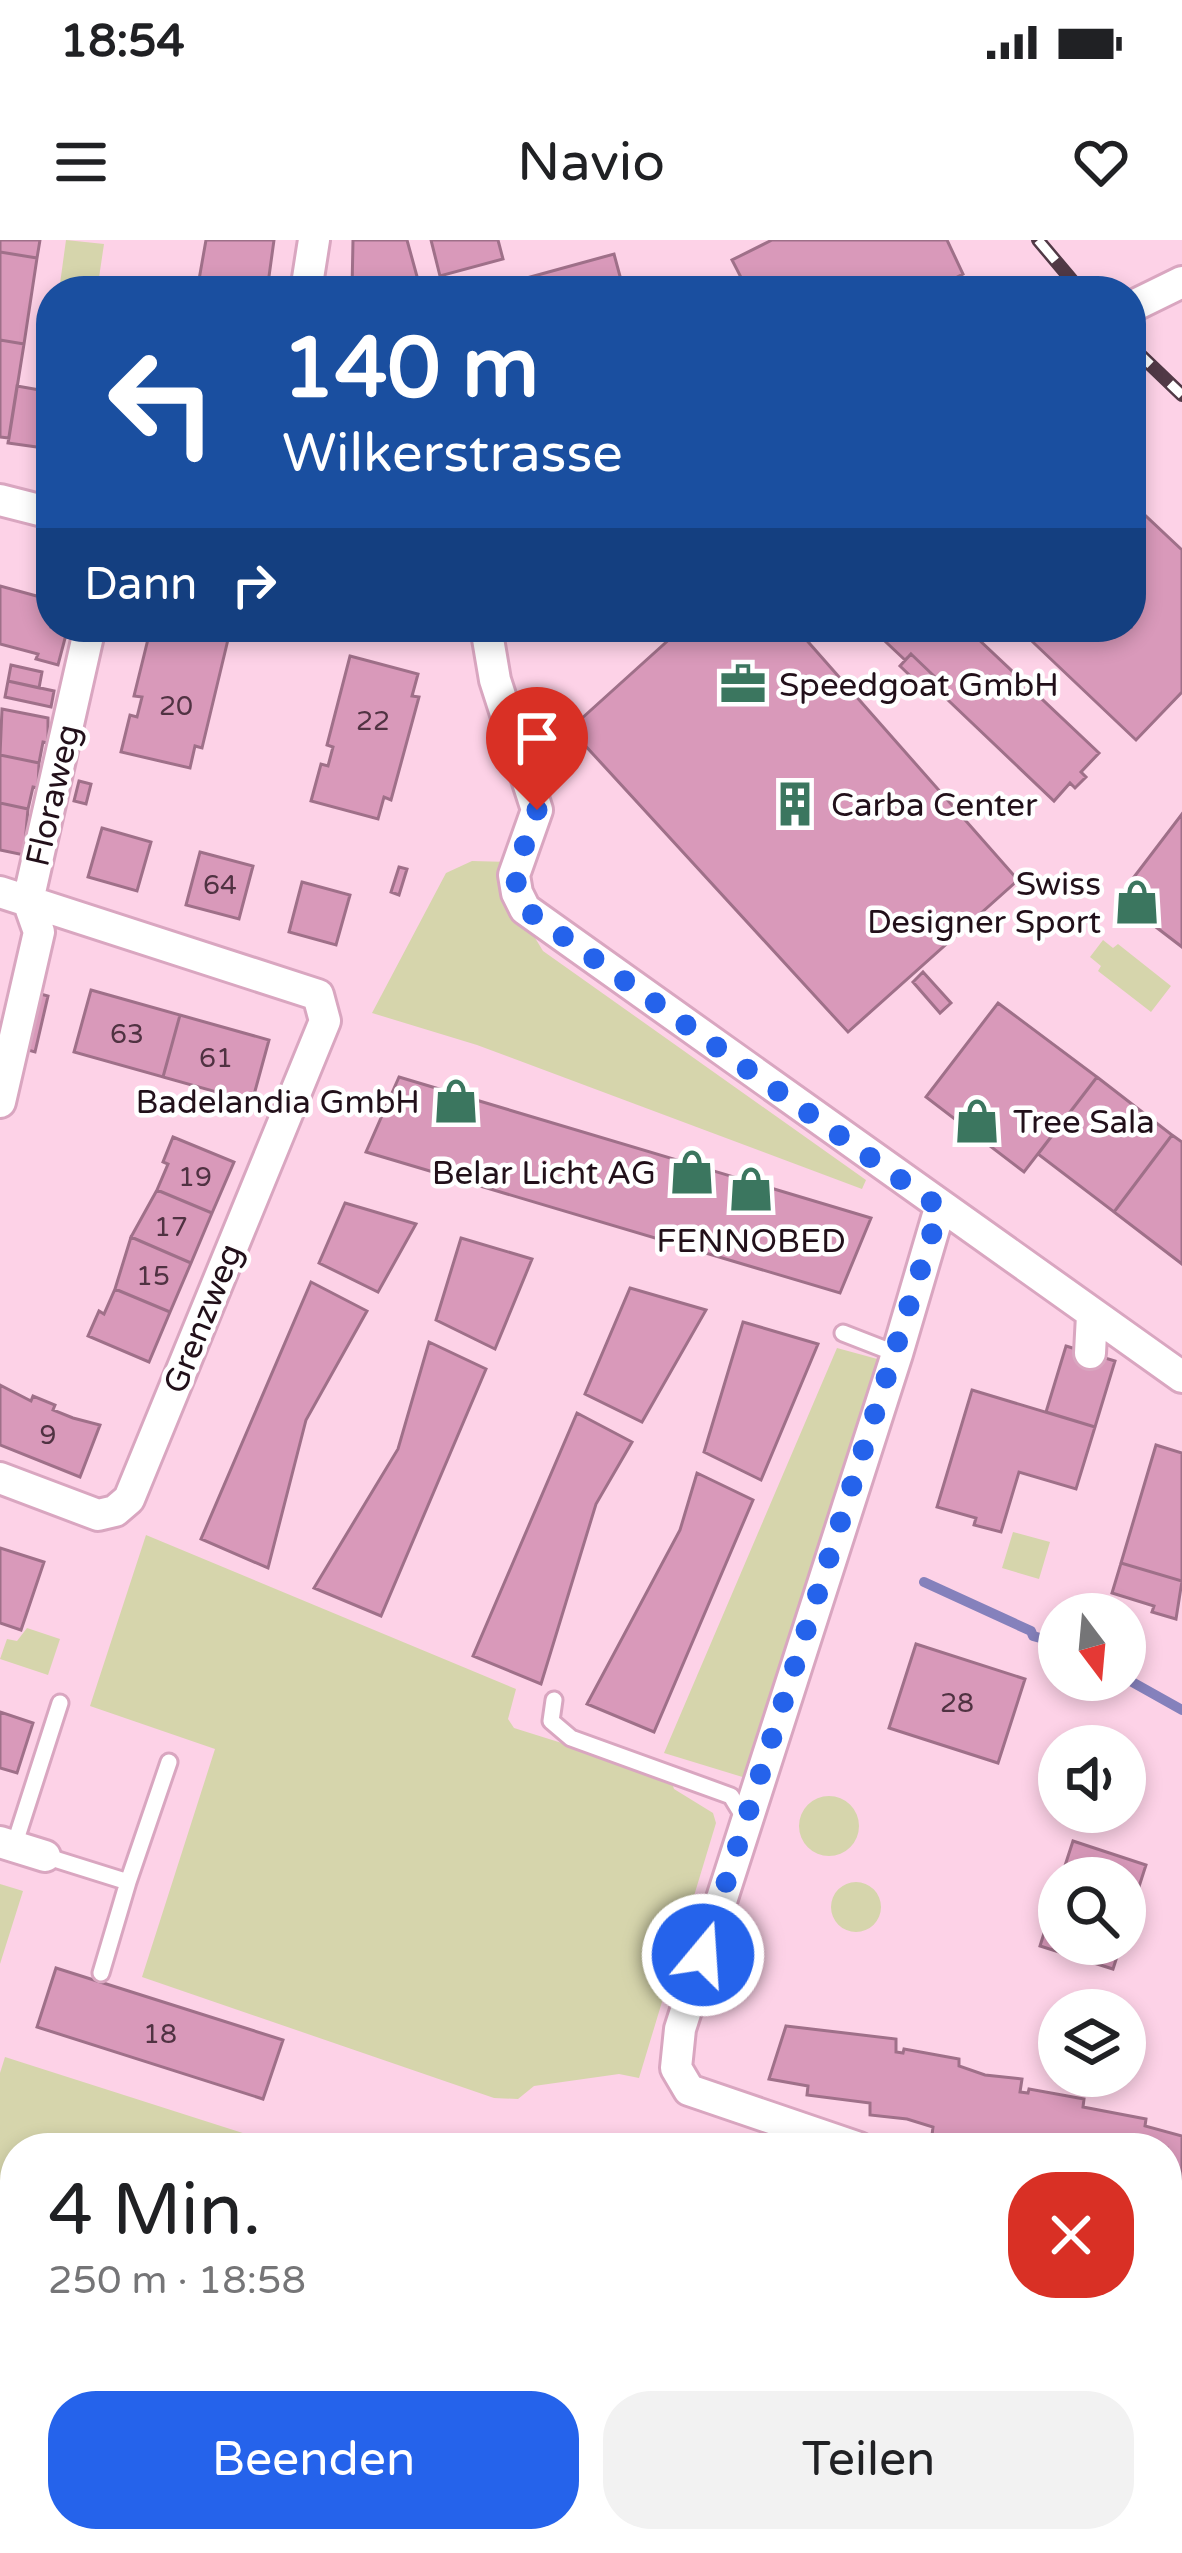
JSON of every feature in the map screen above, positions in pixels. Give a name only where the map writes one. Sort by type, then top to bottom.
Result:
[{"type":"street","points":[[309,276],[314,240]]},
{"type":"street","points":[[1146,299],[1182,281]]},
{"type":"street","points":[[0,500],[36,509]]},
{"type":"street","name":"Floraweg","points":[[0,1102],[39,932],[14,896],[86,642]]},
{"type":"street","points":[[489,642],[495,680],[537,810],[514,875],[525,909],[1182,1377]]},
{"type":"street","name":"Grenzweg","points":[[0,1478],[98,1515],[115,1511],[129,1499],[325,1021],[318,995],[14,896]]},
{"type":"street","points":[[815,2133],[688,2090],[676,2068],[680,2029],[940,1208]]},
{"type":"street","points":[[1090,1353],[1092,1316]]},
{"type":"street","points":[[7,1844],[45,1856]]},
{"type":"lane","points":[[843,1333],[897,1354]]},
{"type":"lane","points":[[554,1700],[551,1721],[571,1738],[731,1796],[746,1822]]},
{"type":"lane","points":[[7,1844],[60,1703]]},
{"type":"lane","points":[[101,1973],[169,1762]]},
{"type":"lane","points":[[45,1856],[128,1882]]},
{"type":"green space","points":[[66,240],[104,244],[99,276],[61,276]]},
{"type":"green space","points":[[472,861],[510,862],[509,895],[543,951],[866,1180],[862,1189],[477,1045],[372,1013],[446,873]]},
{"type":"green space","points":[[1103,940],[1113,948],[1118,944],[1171,986],[1151,1012],[1098,971],[1101,966],[1090,957]]},
{"type":"green space","points":[[837,1348],[881,1360],[749,1779],[664,1753]]},
{"type":"green space","points":[[1013,1532],[1050,1542],[1039,1579],[1002,1568]]},
{"type":"green space","points":[[146,1535],[516,1689],[508,1719],[514,1728],[670,1777],[674,1789],[713,1813],[716,1823],[639,2078],[619,2074],[534,2086],[518,2099],[494,2098],[142,1977],[215,1749],[90,1706]]},
{"type":"green space","points":[[27,1628],[60,1639],[48,1675],[0,1659],[7,1639],[17,1641]]},
{"type":"green space","points":[[829,1796],[850,1805],[859,1826],[850,1847],[829,1856],[808,1847],[799,1826],[808,1805]]},
{"type":"green space","points":[[856,1882],[874,1889],[881,1907],[874,1925],[856,1932],[838,1925],[831,1907],[838,1889]]},
{"type":"green space","points":[[0,1884],[23,1891],[0,1964]]},
{"type":"green space","points":[[5,2057],[243,2133],[0,2133],[0,2073]]},
{"type":"building","points":[[0,240],[40,240],[37,258],[0,252]]},
{"type":"building","points":[[206,240],[274,240],[269,276],[200,276]]},
{"type":"building","points":[[353,240],[407,240],[417,276],[352,276]]},
{"type":"building","points":[[431,240],[498,240],[503,259],[440,276]]},
{"type":"building","points":[[772,240],[947,240],[963,274],[740,276],[732,260]]},
{"type":"building","points":[[0,252],[37,258],[24,344],[0,340]]},
{"type":"building","points":[[614,254],[620,276],[534,276]]},
{"type":"building","points":[[0,340],[24,344],[9,438],[0,437]]},
{"type":"building","points":[[17,386],[36,389],[36,447],[8,443]]},
{"type":"building","points":[[1146,516],[1182,550],[1182,692],[1136,740],[1033,642],[1146,642]]},
{"type":"building","points":[[0,586],[36,596],[36,642],[64,642],[58,665],[0,644]]},
{"type":"building","points":[[147,642],[227,642],[202,748],[195,746],[190,768],[121,752],[130,715],[137,717],[142,697],[134,696]]},
{"type":"building","name":"Carba Center","points":[[666,642],[808,642],[1018,880],[848,1032],[570,729]]},
{"type":"building","points":[[886,642],[981,642],[1099,753],[1081,772],[1086,777],[1075,788],[1070,783],[1054,801],[929,682],[934,676],[911,654],[905,660]]},
{"type":"building","points":[[911,654],[934,676],[923,688],[900,666]]},
{"type":"building","points":[[350,656],[418,674],[412,696],[419,697],[391,800],[384,797],[378,819],[311,801],[321,764],[328,766],[333,747],[327,745]]},
{"type":"building","points":[[11,665],[42,672],[39,688],[8,681]]},
{"type":"building","points":[[8,681],[54,691],[51,707],[5,697]]},
{"type":"building","points":[[2,709],[48,718],[48,743],[43,742],[39,763],[0,755]]},
{"type":"building","points":[[0,755],[39,763],[38,788],[33,787],[28,809],[0,803]]},
{"type":"building","points":[[79,781],[91,784],[86,804],[74,801]]},
{"type":"building","points":[[0,803],[28,809],[24,855],[0,850]]},
{"type":"building","points":[[1182,814],[1182,947],[1118,898]]},
{"type":"building","points":[[102,828],[151,842],[137,891],[88,877]]},
{"type":"building","points":[[200,852],[253,866],[239,919],[186,905]]},
{"type":"building","points":[[399,867],[407,869],[399,895],[391,892]]},
{"type":"building","points":[[302,882],[350,895],[336,945],[289,932]]},
{"type":"building","points":[[923,972],[951,1003],[940,1013],[913,982]]},
{"type":"building","points":[[91,990],[180,1015],[163,1077],[74,1052]]},
{"type":"building","points":[[37,993],[48,996],[35,1052],[24,1049]]},
{"type":"building","points":[[998,1003],[1097,1077],[1024,1172],[926,1097]]},
{"type":"building","points":[[180,1015],[269,1040],[252,1102],[163,1077]]},
{"type":"building","points":[[399,1077],[871,1218],[840,1293],[366,1152]]},
{"type":"building","points":[[1097,1077],[1172,1135],[1114,1212],[1038,1154]]},
{"type":"building","points":[[1172,1135],[1182,1142],[1182,1264],[1114,1212]]},
{"type":"building","points":[[173,1137],[234,1162],[212,1213],[157,1190]]},
{"type":"building","points":[[157,1190],[212,1213],[191,1263],[131,1237]]},
{"type":"building","points":[[345,1203],[416,1224],[378,1292],[319,1263]]},
{"type":"building","points":[[131,1237],[191,1263],[170,1312],[115,1289]]},
{"type":"building","points":[[461,1238],[532,1259],[495,1349],[436,1320]]},
{"type":"building","points":[[311,1282],[367,1311],[306,1420],[268,1568],[201,1539]]},
{"type":"building","points":[[630,1288],[706,1310],[642,1422],[585,1394]]},
{"type":"building","points":[[115,1289],[170,1312],[149,1362],[88,1336]]},
{"type":"building","points":[[743,1322],[818,1344],[761,1480],[704,1452]]},
{"type":"building","points":[[429,1342],[486,1369],[381,1616],[314,1588],[398,1449]]},
{"type":"building","points":[[1066,1346],[1115,1361],[1095,1427],[1046,1412]]},
{"type":"building","points":[[0,1385],[100,1425],[80,1477],[0,1445]]},
{"type":"building","points":[[972,1390],[1095,1427],[1076,1489],[1019,1472],[1001,1532],[974,1525],[976,1518],[937,1507]]},
{"type":"building","points":[[577,1413],[632,1442],[596,1504],[541,1684],[473,1656]]},
{"type":"building","points":[[1156,1445],[1182,1453],[1182,1581],[1121,1563]]},
{"type":"building","points":[[697,1473],[753,1500],[654,1732],[587,1704],[680,1530]]},
{"type":"building","points":[[0,1548],[44,1562],[21,1630],[0,1623]]},
{"type":"building","points":[[1121,1563],[1182,1581],[1176,1619],[1152,1612],[1154,1606],[1146,1604],[1146,1593],[1112,1593]]},
{"type":"building","points":[[916,1644],[1025,1679],[998,1763],[889,1728]]},
{"type":"building","points":[[0,1712],[33,1723],[17,1773],[0,1768]]},
{"type":"building","points":[[1073,1841],[1122,1857],[1068,1857]]},
{"type":"building","points":[[56,1968],[283,2040],[263,2099],[37,2027]]},
{"type":"building","points":[[786,2026],[896,2039],[896,2052],[904,2049],[959,2059],[959,2066],[985,2075],[1022,2079],[1020,2092],[1029,2089],[1038,2091],[1038,2097],[1084,2099],[1083,2107],[1146,2119],[1145,2126],[1171,2133],[932,2133],[933,2127],[907,2119],[870,2115],[870,2103],[807,2095],[808,2086],[769,2079]]},
{"type":"waterway","points":[[924,1582],[1038,1637]]},
{"type":"waterway","points":[[1146,1690],[1182,1710]]},
{"type":"railway","points":[[1038,240],[1068,276]]},
{"type":"railway","points":[[1146,360],[1182,395]]},
{"type":"place","name":"Speedgoat GmbH","points":[[743,684]]},
{"type":"place","name":"Carba Center","points":[[795,804]]},
{"type":"place","name":"Swiss Designer Sport","points":[[1137,902]]},
{"type":"place","name":"Badelandia GmbH","points":[[456,1101]]},
{"type":"place","name":"Tree Sala","points":[[977,1121]]},
{"type":"place","name":"Belar Licht AG","points":[[692,1172]]},
{"type":"place","name":"FENNOBED","points":[[751,1189]]},
{"type":"route","points":[[537,810],[514,875],[525,909],[940,1208],[703,1955]]}]
